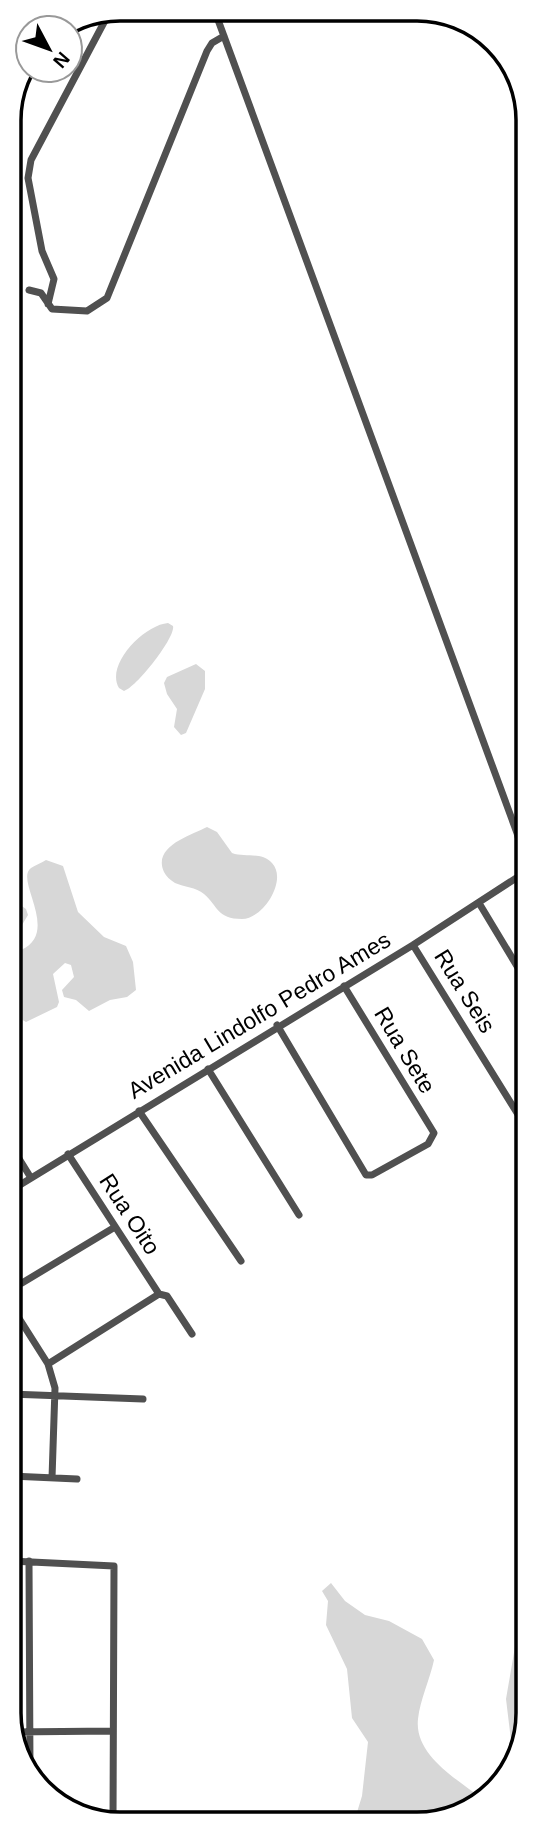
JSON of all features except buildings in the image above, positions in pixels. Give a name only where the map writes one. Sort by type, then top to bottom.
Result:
[{"type":"street","points":[[218,21],[516,829]]},
{"type":"street","points":[[48,304],[54,279],[39,239],[28,178],[31,160],[104,23]]},
{"type":"street","points":[[30,290],[41,293],[52,309],[87,311],[107,299],[206,51],[224,36]]},
{"type":"street","name":"Avenida Lindolfo Pedro Ames","points":[[21,1184],[413,945],[516,877]]},
{"type":"street","points":[[479,903],[516,964]]},
{"type":"street","name":"Rua Seis","points":[[413,945],[516,1111]]},
{"type":"street","name":"Rua Sete","points":[[277,1026],[366,1175],[372,1175],[428,1144],[434,1133],[344,986]]},
{"type":"street","points":[[208,1069],[299,1215]]},
{"type":"street","points":[[139,1111],[241,1261]]},
{"type":"street","name":"Rua Oito","points":[[68,1154],[159,1294],[167,1296],[192,1334]]},
{"type":"street","points":[[21,1162],[31,1178]]},
{"type":"street","points":[[22,1283],[115,1227]]},
{"type":"street","points":[[48,1364],[159,1294]]},
{"type":"street","points":[[21,1321],[48,1364],[57,1397],[52,1478]]},
{"type":"street","points":[[21,1395],[143,1399]]},
{"type":"street","points":[[21,1477],[77,1479]]},
{"type":"street","points":[[21,1561],[114,1566],[113,1811]]},
{"type":"street","points":[[29,1561],[30,1754]]},
{"type":"street","points":[[23,1732],[113,1731]]},
{"type":"shaded area","points":[[168,623],[173,626],[172,632],[154,662],[130,688],[124,691],[119,688],[117,668],[129,648],[148,631]]},
{"type":"shaded area","points":[[196,664],[205,671],[205,689],[186,733],[181,735],[174,727],[177,709],[167,694],[164,683],[167,677]]},
{"type":"shaded area","points":[[207,827],[217,832],[232,853],[263,857],[272,863],[276,870],[275,888],[258,913],[242,919],[227,917],[201,892],[175,883],[164,872],[162,863],[168,848]]},
{"type":"shaded area","points":[[46,860],[63,866],[78,912],[104,937],[126,946],[133,962],[136,990],[127,997],[110,1000],[89,1011],[76,1000],[64,997],[62,990],[74,977],[71,965],[65,963],[53,974],[59,1002],[57,1007],[26,1022],[21,1019],[21,950],[32,942],[37,931],[35,907],[27,874],[31,868]]},
{"type":"shaded area","points":[[21,906],[28,915],[21,927]]},
{"type":"shaded area","points":[[331,1583],[345,1601],[365,1615],[389,1621],[422,1639],[434,1660],[421,1704],[419,1732],[423,1744],[439,1765],[474,1793],[466,1799],[436,1810],[357,1812],[362,1796],[368,1742],[352,1718],[347,1669],[326,1625],[328,1601],[322,1591]]},
{"type":"shaded area","points":[[516,1641],[516,1719],[511,1743],[506,1699]]}]
